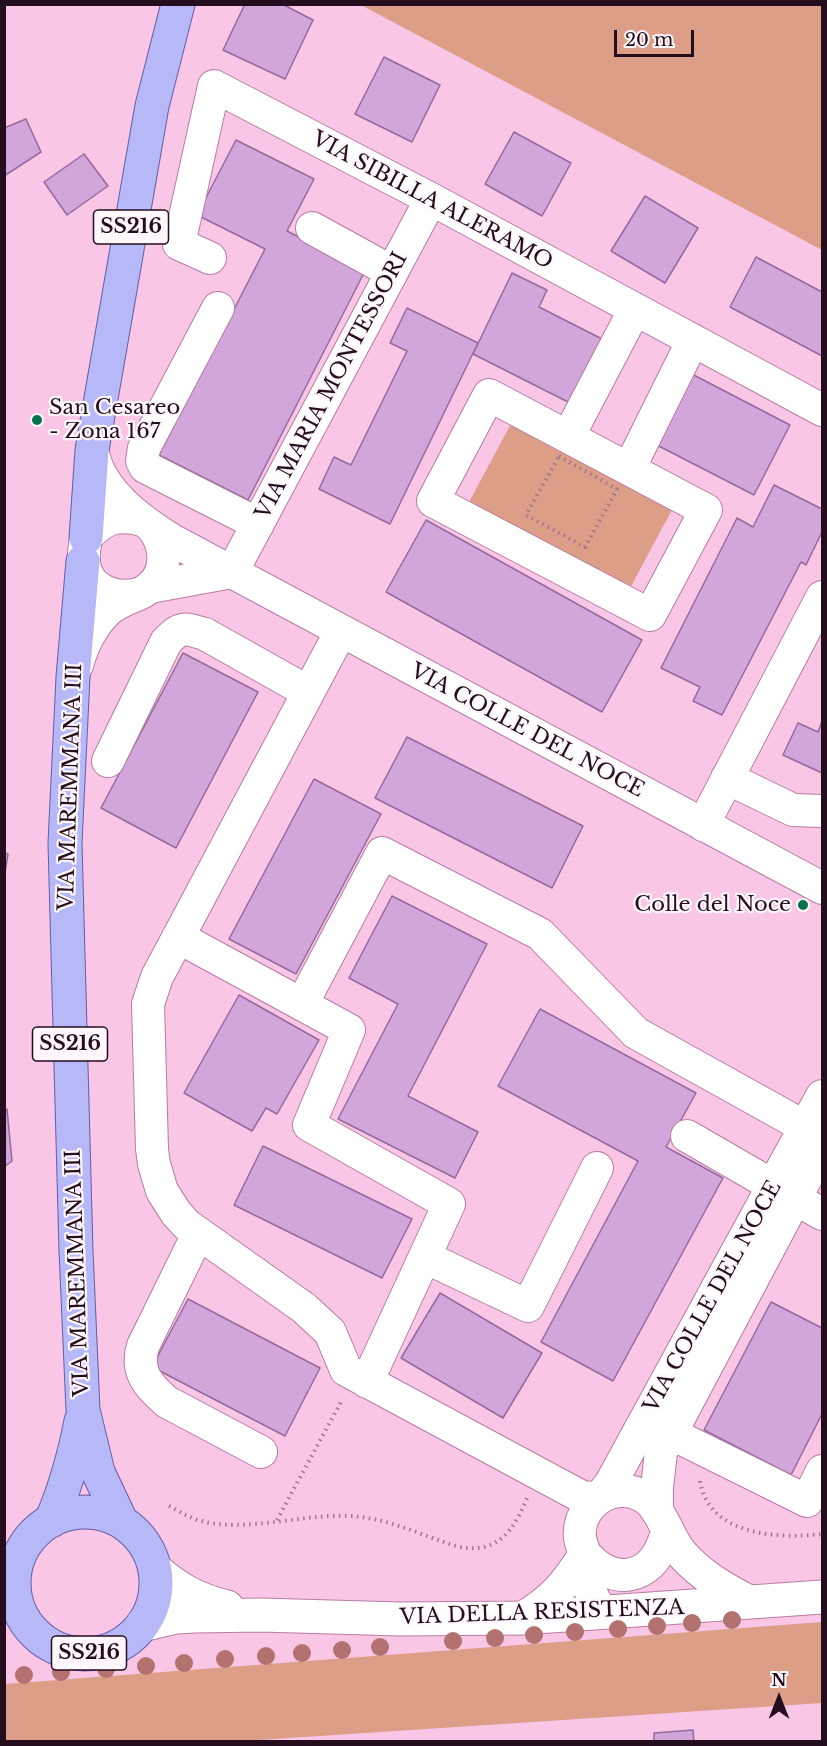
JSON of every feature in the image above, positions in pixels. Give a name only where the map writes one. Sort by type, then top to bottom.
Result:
[{"type":"main road","name":"VIA MAREMMANA III","points":[[121,1521],[98,1472],[83,1410],[76,1251],[65,843],[73,677],[92,450],[152,106],[178,4]]},
{"type":"main road","name":"VIA MAREMMANA III","points":[[51,1521],[69,1475],[83,1410]]},
{"type":"main road","name":"VIA MAREMMANA III","points":[[86,1512],[104,1514],[121,1521],[137,1534],[148,1550],[155,1569],[155,1598],[142,1625],[124,1642],[102,1652],[77,1654],[19,1635],[18,1608],[9,1585],[24,1545],[36,1531],[68,1514],[86,1512]]},
{"type":"street","name":"VIA SIBILLA ALERAMO","points":[[210,258],[179,244],[214,86],[431,199],[822,410]]},
{"type":"street","name":"VIA MARIA MONTESSORI","points":[[232,572],[431,199]]},
{"type":"street","points":[[312,228],[392,272]]},
{"type":"street","points":[[218,308],[144,448],[142,461],[145,467],[258,524]]},
{"type":"street","points":[[568,437],[635,309]]},
{"type":"street","points":[[629,469],[693,340]]},
{"type":"street","points":[[489,396],[568,437],[706,510],[650,615],[433,501],[489,396]]},
{"type":"street","name":"VIA COLLE DEL NOCE","points":[[92,450],[100,473],[117,495],[162,542],[164,558],[160,574],[144,591]]},
{"type":"street","name":"VIA COLLE DEL NOCE","points":[[84,549],[94,528],[111,518],[130,516],[822,888]]},
{"type":"street","points":[[84,549],[91,580],[107,593],[127,597],[144,591],[232,572]]},
{"type":"street","points":[[73,677],[83,644],[90,631],[108,610],[144,591]]},
{"type":"street","points":[[703,825],[822,597]]},
{"type":"street","points":[[108,761],[165,642],[178,630],[188,629],[205,634],[308,692]]},
{"type":"street","points":[[341,631],[157,977],[148,1004],[152,1149],[162,1191],[176,1213],[198,1234],[304,1308],[330,1332],[346,1370],[582,1497],[593,1498],[614,1492],[634,1492],[650,1500],[669,1537],[682,1554],[718,1585],[750,1602]]},
{"type":"street","points":[[727,778],[793,810],[822,811]]},
{"type":"street","points":[[302,1004],[382,853],[540,934],[636,1033],[814,1138]]},
{"type":"street","points":[[178,937],[349,1030],[309,1125],[449,1204],[425,1257],[361,1378]]},
{"type":"street","name":"VIA COLLE DEL NOCE","points":[[522,1618],[542,1606],[567,1582],[583,1542],[582,1519],[588,1508],[611,1483],[784,1192],[814,1138],[822,1096]]},
{"type":"street","points":[[687,1136],[822,1214]]},
{"type":"street","points":[[425,1257],[528,1306],[597,1168]]},
{"type":"street","name":"VIA COLLE DEL NOCE","points":[[650,1609],[659,1590],[666,1563],[658,1470],[661,1452],[784,1192]]},
{"type":"street","points":[[198,1234],[143,1346],[140,1356],[142,1374],[156,1393],[168,1402],[261,1452]]},
{"type":"street","points":[[670,1433],[807,1501],[822,1471]]},
{"type":"street","points":[[544,1477],[571,1506],[583,1542],[591,1593],[602,1612]]},
{"type":"street","name":"VIA COLLE DEL NOCE","points":[[583,1542],[601,1569],[612,1574],[626,1575],[639,1572],[656,1559],[662,1525]]},
{"type":"street","name":"VIA DELLA RESISTENZA","points":[[155,1569],[175,1587],[195,1598],[261,1615]]},
{"type":"street","name":"VIA DELLA RESISTENZA","points":[[142,1625],[194,1616],[261,1615],[400,1620],[522,1618],[822,1597]]},
{"type":"path","points":[[558,456],[617,489],[585,547],[526,515],[558,456]]},
{"type":"path","points":[[277,1521],[361,1378]]},
{"type":"path","points":[[698,1447],[701,1488],[712,1507],[729,1523],[757,1533],[822,1534]]},
{"type":"path","points":[[170,1506],[198,1520],[214,1524],[360,1517],[394,1524],[460,1548],[482,1547],[504,1537],[544,1477]]},
{"type":"shaded area","points":[[361,5],[822,5],[822,250]]},
{"type":"shaded area","points":[[513,420],[674,506],[629,590],[468,504]]},
{"type":"shaded area","points":[[822,1622],[822,1703],[243,1741],[5,1741],[5,1684]]},
{"type":"building","points":[[245,4],[282,4],[313,20],[285,79],[223,50]]},
{"type":"building","points":[[384,57],[440,85],[412,142],[355,114]]},
{"type":"building","points":[[26,119],[41,152],[4,176],[4,128]]},
{"type":"building","points":[[514,132],[571,163],[542,216],[485,184]]},
{"type":"building","points":[[236,140],[314,179],[287,231],[365,271],[248,500],[159,455],[265,249],[197,215]]},
{"type":"building","points":[[84,154],[108,186],[67,215],[44,182]]},
{"type":"building","points":[[645,196],[698,228],[665,283],[611,251]]},
{"type":"building","points":[[756,257],[822,292],[822,356],[730,307]]},
{"type":"building","points":[[512,273],[547,290],[539,307],[606,341],[574,405],[473,354]]},
{"type":"building","points":[[407,308],[478,343],[390,524],[319,489],[334,457],[351,465],[407,351],[390,343]]},
{"type":"building","points":[[688,372],[790,425],[754,495],[651,442]]},
{"type":"building","points":[[774,485],[822,509],[822,532],[806,565],[801,562],[722,715],[693,701],[700,687],[661,668],[737,518],[753,527]]},
{"type":"building","points":[[426,520],[642,640],[602,712],[386,592]]},
{"type":"building","points":[[183,653],[258,692],[176,848],[101,808]]},
{"type":"building","points":[[822,721],[822,773],[783,755],[798,723],[818,732]]},
{"type":"building","points":[[407,737],[583,826],[552,888],[375,798]]},
{"type":"building","points":[[314,779],[381,814],[296,974],[229,939]]},
{"type":"building","points":[[4,853],[8,854],[4,880]]},
{"type":"building","points":[[392,896],[487,944],[408,1096],[478,1132],[455,1178],[338,1119],[398,1004],[349,978]]},
{"type":"building","points":[[239,995],[319,1040],[277,1114],[266,1108],[252,1131],[184,1093]]},
{"type":"building","points":[[540,1009],[696,1093],[666,1147],[723,1178],[613,1381],[541,1342],[638,1161],[498,1086]]},
{"type":"building","points":[[7,1109],[12,1161],[4,1167],[4,1111]]},
{"type":"building","points":[[263,1146],[412,1219],[382,1278],[234,1205]]},
{"type":"building","points":[[440,1293],[542,1353],[503,1418],[401,1358]]},
{"type":"building","points":[[188,1299],[320,1368],[285,1436],[152,1367]]},
{"type":"building","points":[[771,1302],[822,1328],[822,1414],[791,1475],[704,1430]]},
{"type":"building","points":[[693,1730],[694,1742],[654,1742],[654,1733]]},
{"type":"place","name":"San Cesareo - Zona 167","points":[[37,420]]},
{"type":"place","name":"Colle del Noce","points":[[803,905]]}]
